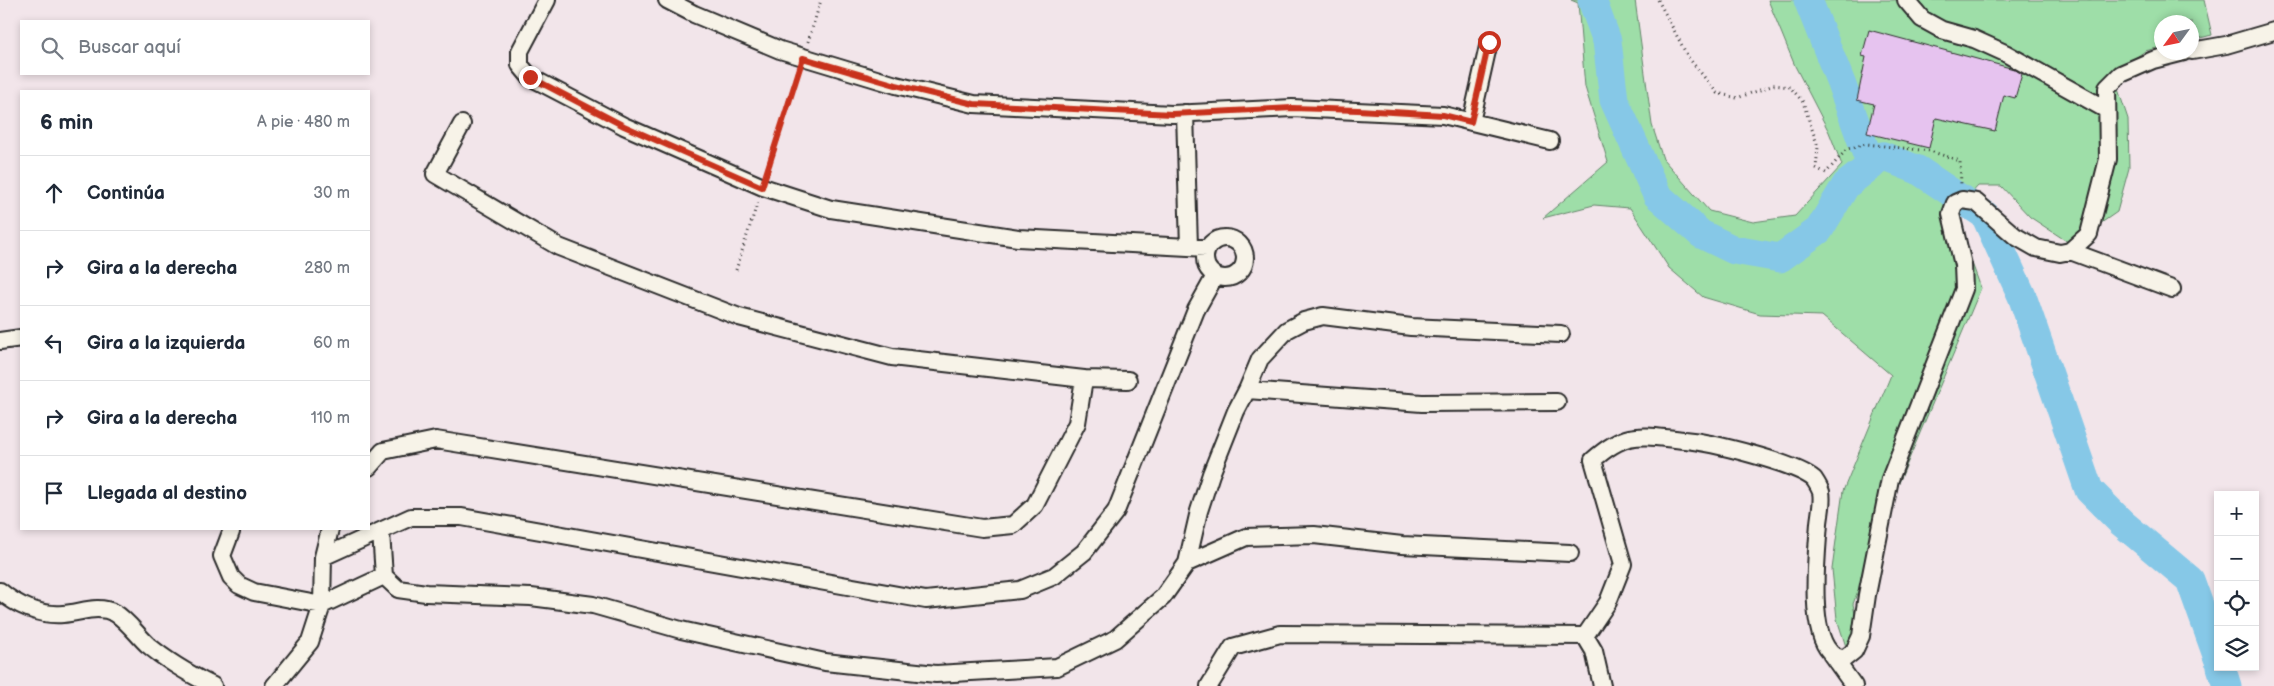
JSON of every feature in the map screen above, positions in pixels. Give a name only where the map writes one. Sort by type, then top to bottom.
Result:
[{"type":"street","points":[[548,0],[520,51],[520,65],[530,77],[624,126],[762,187],[831,209],[1018,238],[1207,248]]},
{"type":"street","points":[[667,0],[754,39],[803,58],[896,85],[974,104],[1172,114],[1292,108],[1443,115],[1550,141]]},
{"type":"street","points":[[1906,0],[1922,19],[1942,30],[1974,39],[2005,53],[2107,110]]},
{"type":"street","points":[[2199,50],[2254,38],[2274,31]]},
{"type":"street","points":[[1471,122],[1489,42]]},
{"type":"street","points":[[1831,654],[1844,659],[1854,651],[1862,636],[1867,595],[1890,479],[1964,289],[1963,265],[1951,214],[1955,203],[1962,200],[1976,202],[2015,236],[2036,248],[2060,253],[2070,251],[2089,234],[2108,159],[2107,88],[2121,74],[2154,60]]},
{"type":"street","points":[[1186,113],[1189,247]]},
{"type":"street","points":[[462,124],[435,174],[559,247],[739,317],[892,357],[1084,379],[1128,380]]},
{"type":"street","points":[[1225,238],[1236,241],[1243,248],[1246,259],[1243,269],[1236,277],[1225,279],[1215,276],[1207,269],[1205,258],[1207,248],[1215,240],[1225,238]]},
{"type":"street","points":[[2070,251],[2172,289]]},
{"type":"street","points":[[322,557],[381,532],[410,517],[462,517],[926,600],[1020,590],[1054,576],[1084,552],[1116,511],[1196,310],[1215,276]]},
{"type":"street","points":[[381,532],[384,576],[398,590],[426,593],[531,597],[593,605],[681,630],[825,662],[936,674],[1057,666],[1115,639],[1163,597],[1187,563],[1199,511],[1211,474],[1236,411],[1260,359],[1287,330],[1323,316],[1411,327],[1561,334]]},
{"type":"street","points":[[0,341],[20,338]]},
{"type":"street","points":[[370,466],[383,451],[436,440],[982,528],[1013,524],[1035,505],[1077,422],[1084,379]]},
{"type":"street","points":[[1247,390],[1422,402],[1557,402]]},
{"type":"street","points":[[1585,636],[1608,602],[1622,564],[1594,460],[1612,443],[1637,435],[1704,443],[1760,457],[1802,471],[1815,480],[1821,492],[1816,611],[1822,638],[1854,686]]},
{"type":"street","points":[[274,686],[310,642],[322,605],[322,557],[330,530]]},
{"type":"street","points":[[231,532],[222,556],[231,577],[239,585],[254,592],[322,605],[384,576]]},
{"type":"street","points":[[1187,563],[1246,538],[1314,535],[1402,545],[1570,553]]},
{"type":"street","points":[[0,590],[13,602],[40,612],[62,615],[95,608],[115,614],[149,646],[182,670],[213,686]]},
{"type":"street","points":[[1209,686],[1233,647],[1280,634],[1585,636]]},
{"type":"street","points":[[1585,636],[1594,651],[1602,686]]},
{"type":"path","points":[[736,270],[821,0]]},
{"type":"path","points":[[1658,0],[1688,57],[1717,93],[1738,98],[1774,85],[1790,87],[1803,102],[1818,147],[1816,168],[1826,173],[1847,149],[1866,144],[1930,152],[1960,161],[1962,200]]},
{"type":"green space","points":[[1571,0],[1635,0],[1652,125],[1663,159],[1709,211],[1753,222],[1795,216],[1842,165],[1829,132],[1795,66],[1768,0],[2204,0],[2212,35],[2199,38],[2199,15],[2154,15],[2154,49],[2145,51],[2113,74],[2128,119],[2129,168],[2117,212],[2071,244],[2030,217],[2001,186],[1978,186],[1954,213],[1981,288],[1896,490],[1853,604],[1860,640],[1850,659],[1837,619],[1832,569],[1843,491],[1891,375],[1822,316],[1760,314],[1703,297],[1669,268],[1630,208],[1594,205],[1543,218],[1608,162],[1585,87],[1578,3]]},
{"type":"building","points":[[1869,30],[2014,69],[2022,74],[2015,98],[2004,95],[1995,131],[1936,118],[1929,148],[1867,133],[1874,104],[1857,100],[1866,57],[1862,56]]},
{"type":"waterway","points":[[1592,0],[1607,41],[1614,100],[1657,195],[1701,234],[1734,250],[1780,258],[1819,230],[1846,185],[1883,156],[1918,170],[1985,215],[2022,296],[2089,490],[2122,523],[2190,580],[2214,647]]},
{"type":"waterway","points":[[1808,0],[1871,166]]},
{"type":"waterway","points":[[2222,671],[2227,686]]},
{"type":"route","points":[[530,77],[624,126],[762,187],[803,58],[896,85],[974,104],[1172,114],[1292,108],[1358,110],[1443,115],[1471,122],[1489,42]]}]
